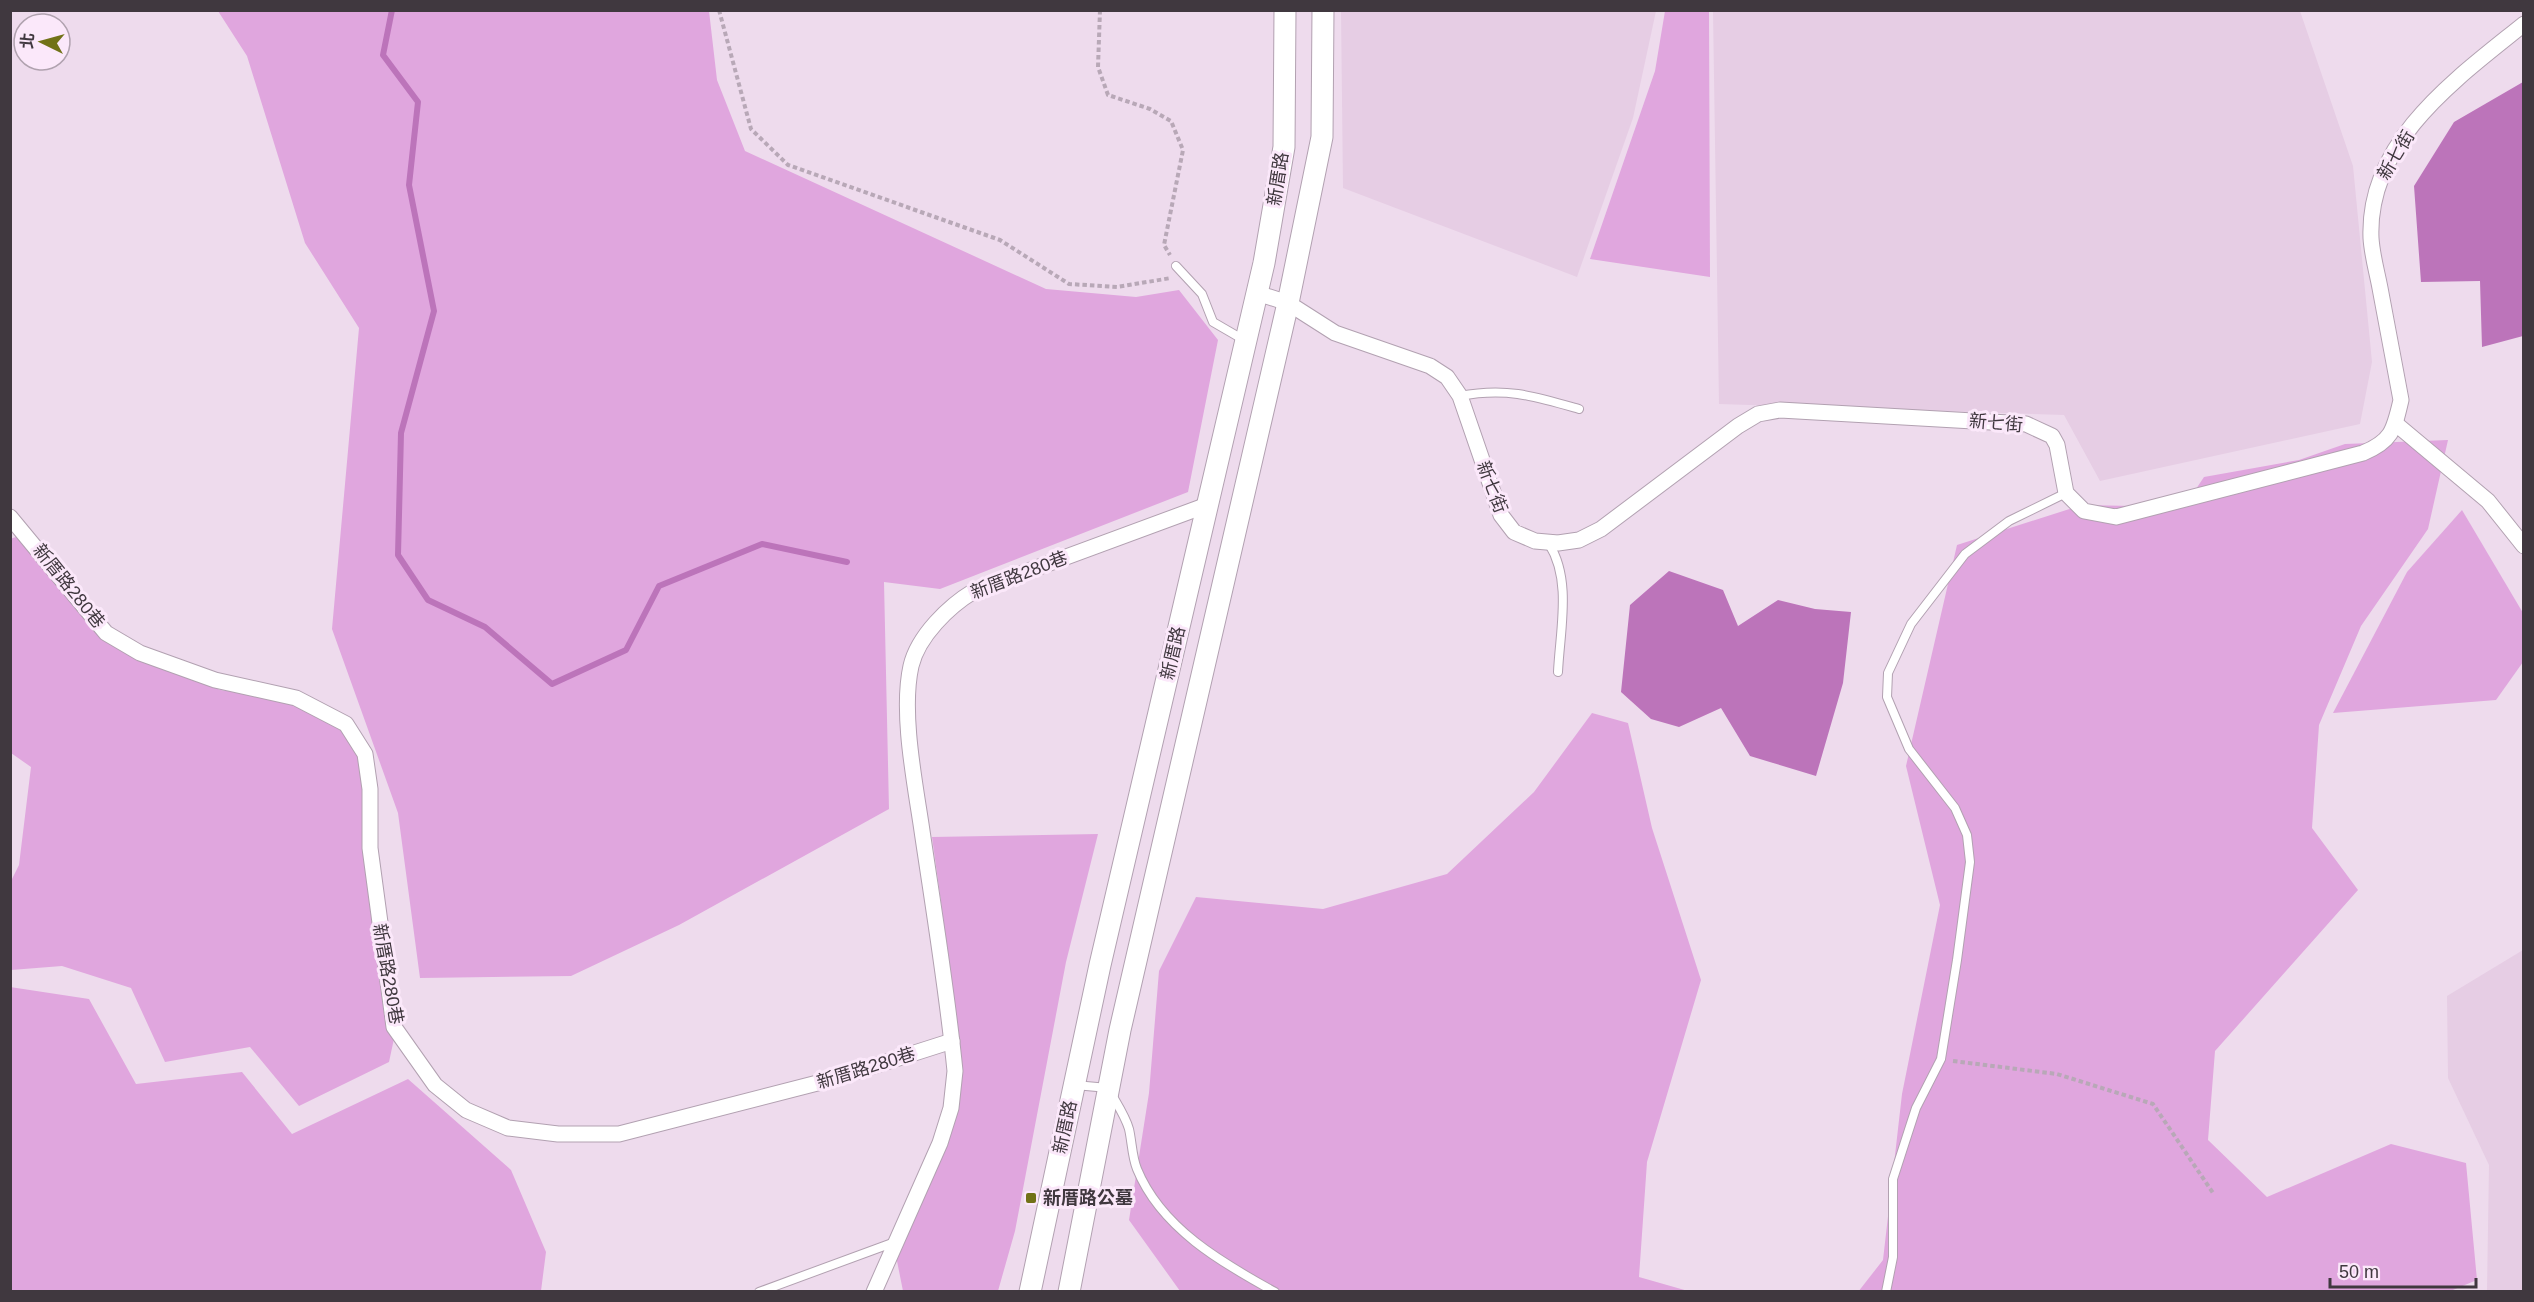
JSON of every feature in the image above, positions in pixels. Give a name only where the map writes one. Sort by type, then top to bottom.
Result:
[{"type":"street","name":"新厝路","points":[[1030,1292],[1074,1085],[1257,293],[1284,147],[1285,10]]},
{"type":"street","name":"新厝路","points":[[1069,1292],[1108,1088],[1288,303],[1322,136],[1323,10]]},
{"type":"street","name":"新七街","points":[[2396,424],[2401,400],[2372,239],[2374,196],[2379,178],[2404,136],[2443,92],[2523,24]]},
{"type":"street","name":"新七街","points":[[1257,293],[1288,303],[1335,333],[1430,366],[1447,377],[1460,396],[1501,515],[1514,532],[1535,541],[1579,540],[1601,529],[1738,426],[1758,414],[1780,410],[2026,424],[2052,436],[2057,445],[2066,493]]},
{"type":"street","points":[[2066,493],[2084,511],[2116,517],[2363,453],[2382,445],[2396,424],[2488,501],[2523,546]]},
{"type":"street","points":[[1222,439],[1254,449]]},
{"type":"street","name":"新厝路280巷","points":[[874,1292],[940,1143],[951,1108],[955,1071],[912,762],[908,685],[916,654],[948,609],[974,591],[1208,505]]},
{"type":"street","name":"新厝路280巷","points":[[10,517],[106,633],[140,653],[215,680],[296,698],[346,724],[365,754],[370,789],[370,848],[394,1027],[435,1085],[466,1110],[508,1128],[558,1134],[618,1134],[833,1079],[952,1041]]},
{"type":"lane","points":[[1176,266],[1202,294],[1213,322],[1246,340]]},
{"type":"lane","points":[[1460,396],[1502,391],[1540,398],[1579,409]]},
{"type":"lane","points":[[1886,1292],[1893,1257],[1893,1179],[1916,1108],[1941,1059],[1970,862],[1967,835],[1955,808],[1909,748],[1887,697],[1888,673],[1911,624],[1965,554],[2009,521],[2066,493]]},
{"type":"lane","points":[[1548,542],[1558,558],[1563,584],[1558,672]]},
{"type":"lane","points":[[1074,1085],[1108,1088],[1128,1126],[1137,1169],[1159,1205],[1185,1234],[1227,1266],[1275,1292]]},
{"type":"lane","points":[[759,1292],[896,1241]]},
{"type":"path","points":[[719,10],[751,129],[788,165],[1000,240],[1069,284],[1117,287],[1186,276]]},
{"type":"path","points":[[1100,10],[1098,67],[1108,95],[1150,109],[1171,121],[1183,150],[1164,244],[1176,266]]},
{"type":"path","points":[[1941,1059],[2057,1074],[2153,1104],[2213,1193]]},
{"type":"shaded area","points":[[218,11],[709,11],[717,80],[745,151],[1046,289],[1136,297],[1179,290],[1218,340],[1188,492],[940,589],[884,582],[889,809],[679,925],[571,976],[420,978],[398,813],[332,629],[359,328],[305,243],[247,56]]},
{"type":"shaded area","points":[[1341,11],[1656,11],[1633,118],[1577,277],[1343,188]]},
{"type":"shaded area","points":[[1665,11],[1709,11],[1710,277],[1590,259],[1655,71]]},
{"type":"shaded area","points":[[1713,11],[2300,11],[2353,166],[2372,362],[2360,424],[2100,481],[2064,415],[1719,404]]},
{"type":"shaded area","points":[[2523,82],[2523,336],[2482,347],[2480,281],[2421,282],[2414,186],[2454,122]]},
{"type":"shaded area","points":[[2448,440],[2428,529],[2361,626],[2319,725],[2312,828],[2358,890],[2215,1051],[2208,1140],[2267,1197],[2391,1144],[2466,1163],[2477,1280],[2448,1292],[1858,1292],[1883,1260],[1902,1094],[1940,905],[1906,766],[1957,545],[2082,505],[2184,507],[2204,477],[2299,460],[2345,444]]},
{"type":"shaded area","points":[[2462,510],[2523,613],[2523,662],[2496,700],[2333,713],[2407,572]]},
{"type":"shaded area","points":[[16,537],[104,634],[220,690],[296,698],[346,724],[370,789],[395,1034],[389,1062],[299,1106],[250,1047],[165,1062],[131,988],[62,966],[11,970],[11,881],[19,865],[31,767],[11,753],[10,539]]},
{"type":"shaded area","points":[[1669,571],[1723,590],[1738,626],[1778,600],[1815,609],[1851,612],[1843,683],[1816,776],[1750,756],[1721,708],[1679,727],[1651,719],[1621,692],[1630,605]]},
{"type":"shaded area","points":[[1592,713],[1628,723],[1652,828],[1701,980],[1647,1162],[1639,1277],[1688,1291],[1180,1291],[1129,1220],[1149,1093],[1159,971],[1196,897],[1323,909],[1447,874],[1534,792]]},
{"type":"shaded area","points":[[1098,834],[1066,962],[1015,1231],[998,1291],[903,1291],[896,1256],[959,1063],[952,982],[932,837]]},
{"type":"shaded area","points":[[2523,950],[2523,1291],[2487,1291],[2489,1165],[2448,1078],[2447,996]]},
{"type":"shaded area","points":[[10,987],[89,999],[136,1084],[242,1072],[292,1134],[408,1079],[511,1170],[546,1252],[541,1291],[11,1291]]},
{"type":"waterway","points":[[392,10],[383,55],[418,102],[409,185],[434,311],[401,433],[398,555],[428,600],[485,627],[552,684],[626,650],[659,586],[762,544],[847,562]]},
{"type":"place","name":"新厝路公墓","points":[[1031,1198]]}]
